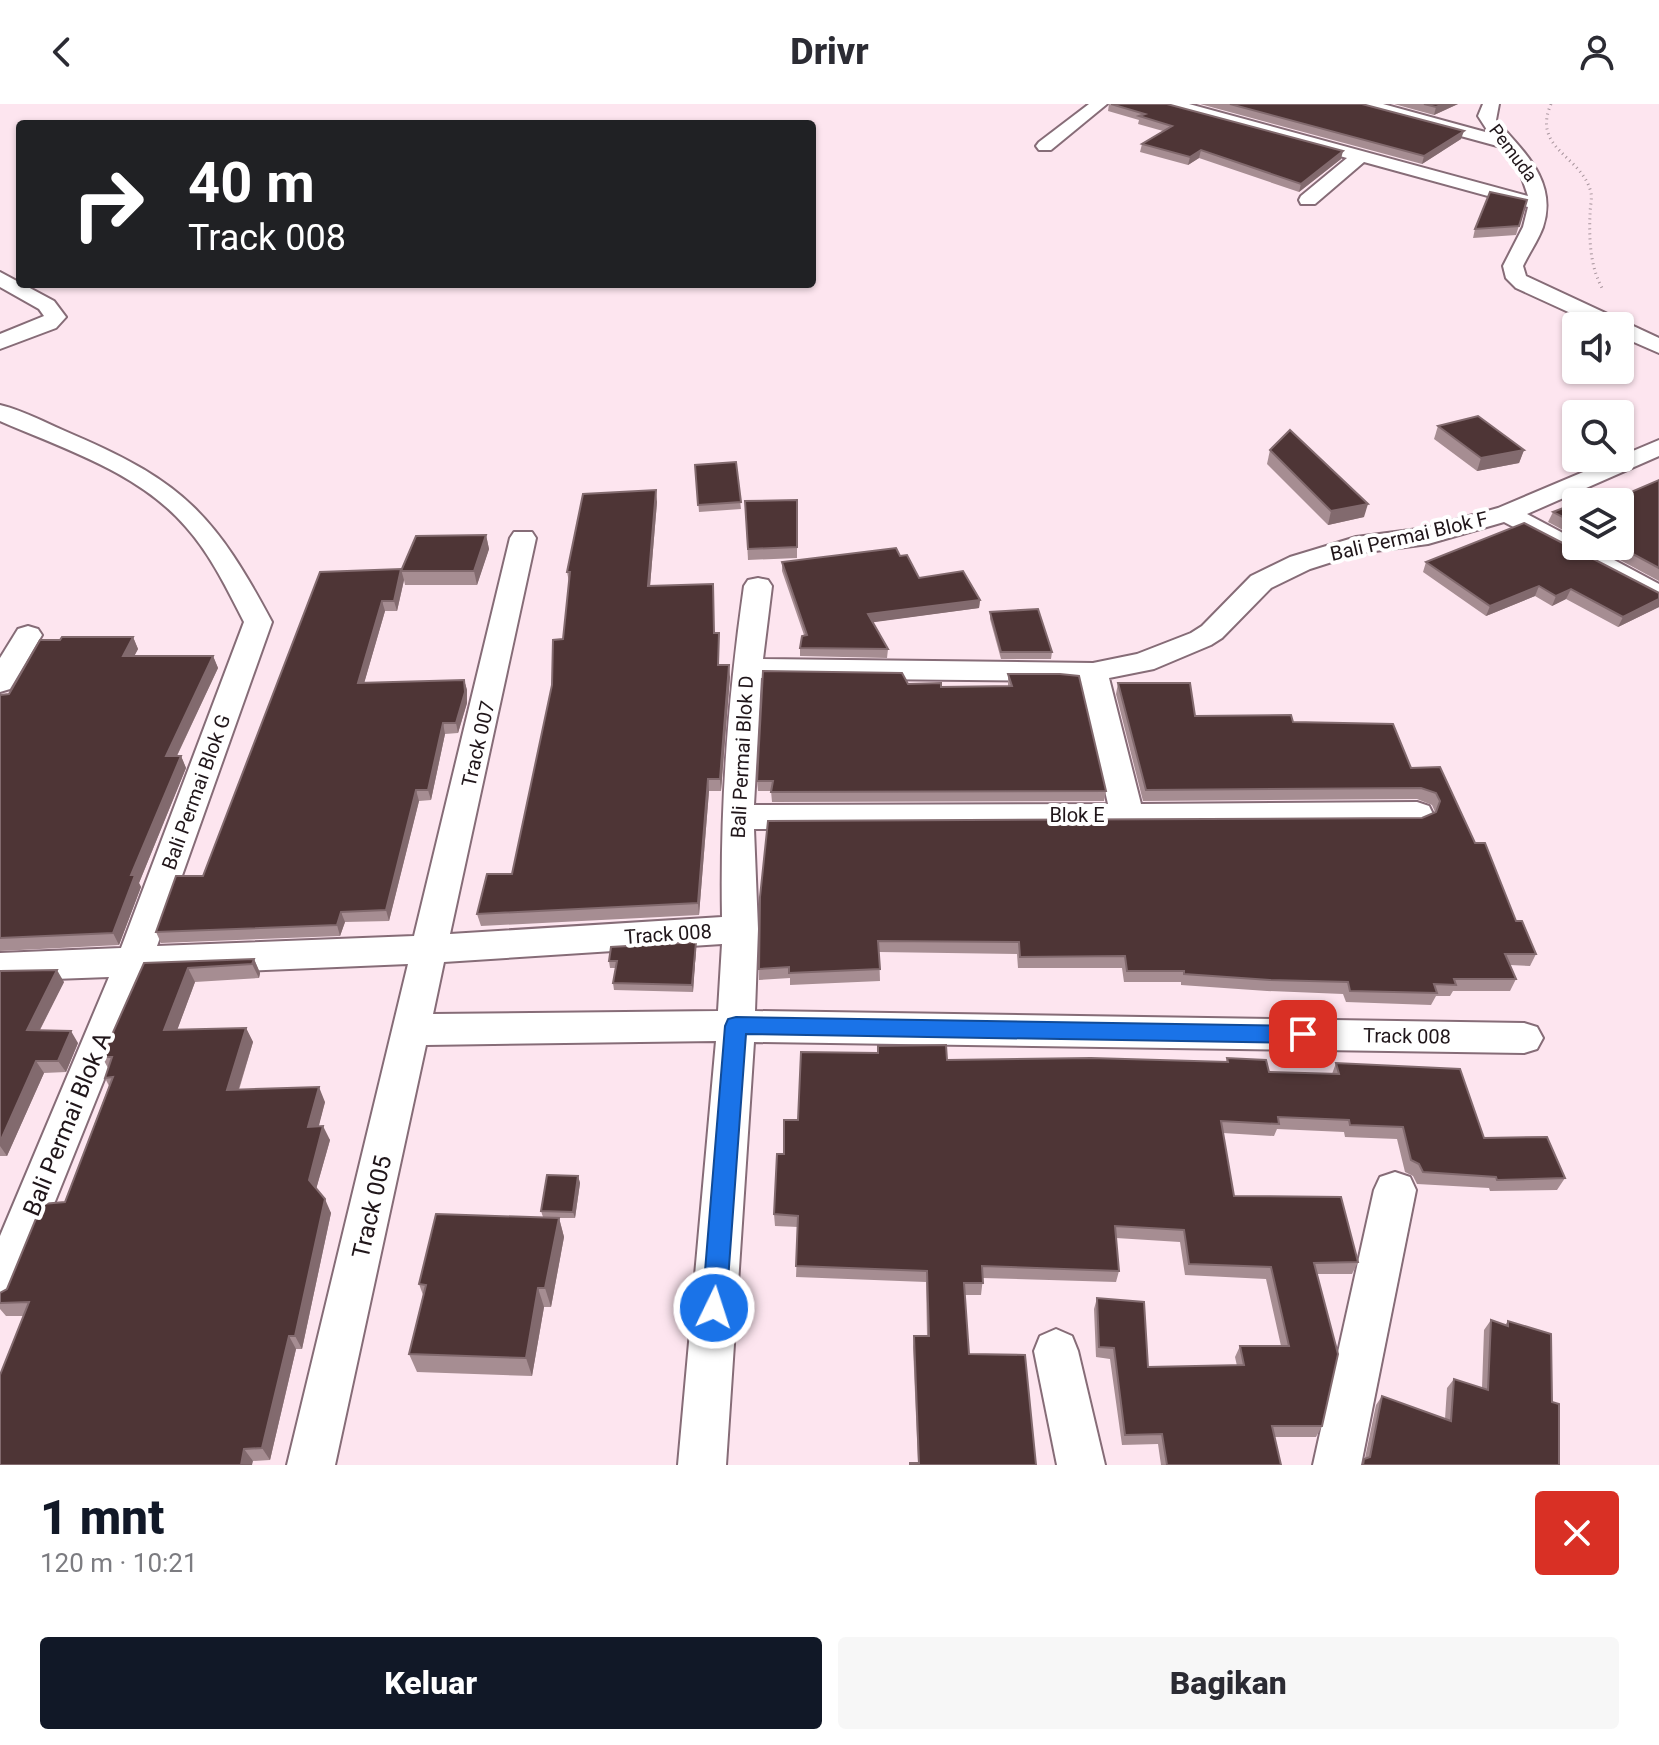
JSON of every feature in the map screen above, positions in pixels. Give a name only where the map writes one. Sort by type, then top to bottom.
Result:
[{"type":"street","points":[[1045,146],[1099,104]]},
{"type":"street","points":[[1170,104],[1538,204]]},
{"type":"street","points":[[1364,104],[1507,143]]},
{"type":"street","name":"Pemuda","points":[[1491,104],[1486,116],[1488,121],[1539,187],[1533,226],[1513,266],[1516,278],[1585,312]]},
{"type":"street","points":[[1308,200],[1360,156]]},
{"type":"street","points":[[1478,188],[1511,189],[1535,179]]},
{"type":"street","points":[[0,342],[36,329],[55,317],[47,305],[17,288]]},
{"type":"street","name":"Pemuda","points":[[1634,334],[1659,346]]},
{"type":"street","name":"Bali Permai Blok G","points":[[0,412],[131,472],[183,508],[225,558],[258,622],[134,961]]},
{"type":"street","name":"Bali Permai Blok F","points":[[747,668],[1093,672],[1144,662],[1201,639],[1212,632],[1261,582],[1300,563],[1356,545],[1428,536],[1507,513],[1659,447]]},
{"type":"street","points":[[1507,513],[1659,595]]},
{"type":"street","name":"Track 007","points":[[432,949],[523,538]]},
{"type":"street","name":"Bali Permai Blok D","points":[[740,929],[737,817],[747,668],[758,586]]},
{"type":"street","points":[[0,682],[28,635]]},
{"type":"street","points":[[1093,672],[1127,815]]},
{"type":"street","name":"Blok E","points":[[737,817],[1417,814]]},
{"type":"street","name":"Track 008","points":[[0,967],[432,949],[740,929],[736,1026],[1524,1038]]},
{"type":"street","name":"Track 005","points":[[311,1465],[432,949]]},
{"type":"street","name":"Bali Permai Blok A","points":[[0,1287],[134,961]]},
{"type":"street","points":[[413,1030],[736,1026],[702,1465]]},
{"type":"street","points":[[1337,1465],[1395,1190]]},
{"type":"street","points":[[1056,1351],[1081,1465]]},
{"type":"path","points":[[1551,104],[1545,113],[1547,132],[1590,188],[1590,236],[1597,280],[1607,297]]},
{"type":"building","points":[[1111,104],[1167,104],[1343,151],[1301,184],[1201,150],[1190,157],[1142,144],[1172,126]]},
{"type":"building","points":[[1230,104],[1362,104],[1464,131],[1424,156]]},
{"type":"building","points":[[1490,192],[1527,200],[1519,226],[1475,229]]},
{"type":"building","points":[[1478,416],[1524,450],[1481,458],[1438,426]]},
{"type":"building","points":[[1290,430],[1368,504],[1331,511],[1270,450]]},
{"type":"building","points":[[736,462],[741,502],[698,505],[695,465]]},
{"type":"building","points":[[1659,480],[1659,568],[1634,555],[1634,491]]},
{"type":"building","points":[[656,490],[648,586],[713,584],[714,633],[719,633],[718,665],[729,665],[720,779],[708,779],[698,903],[477,914],[487,874],[512,874],[552,685],[553,640],[563,639],[570,572],[567,572],[583,494]]},
{"type":"building","points":[[797,500],[797,547],[748,549],[745,501]]},
{"type":"building","points":[[1524,523],[1562,543],[1562,560],[1595,560],[1659,593],[1659,599],[1623,617],[1571,589],[1556,596],[1539,586],[1490,606],[1426,562]]},
{"type":"building","points":[[486,535],[474,571],[401,571],[416,536]]},
{"type":"building","points":[[896,548],[900,556],[907,555],[919,578],[963,571],[980,600],[868,614],[888,649],[800,648],[802,636],[807,635],[782,562]]},
{"type":"building","points":[[401,569],[394,601],[382,601],[358,683],[464,680],[465,692],[456,723],[443,723],[428,790],[416,790],[386,910],[341,912],[337,925],[156,932],[176,876],[203,876],[320,572]]},
{"type":"building","points":[[1038,609],[1052,652],[1001,652],[990,612]]},
{"type":"building","points":[[62,637],[133,637],[123,656],[213,656],[166,756],[181,756],[131,875],[135,875],[113,933],[0,938],[0,695],[9,694],[40,640],[60,640]]},
{"type":"building","points":[[763,671],[902,673],[908,684],[941,683],[941,687],[1012,686],[1008,674],[1079,676],[1106,791],[771,792],[773,781],[757,781]]},
{"type":"building","points":[[1118,683],[1190,683],[1195,716],[1291,715],[1293,722],[1393,724],[1411,768],[1440,767],[1475,843],[1485,843],[1516,921],[1522,921],[1536,954],[1505,954],[1516,979],[1454,979],[1456,985],[1434,984],[1437,993],[1350,991],[1348,982],[1270,980],[1184,974],[1184,971],[1127,971],[1125,956],[1020,957],[1019,942],[878,941],[880,969],[789,973],[789,967],[759,969],[760,897],[768,821],[1422,818],[1436,812],[1440,801],[1436,793],[1421,788],[1146,790]]},
{"type":"building","points":[[696,942],[692,985],[613,983],[617,961],[609,961],[611,947]]},
{"type":"building","points":[[254,959],[252,964],[188,968],[164,1030],[246,1028],[227,1090],[319,1087],[308,1127],[323,1126],[309,1180],[325,1199],[295,1336],[289,1336],[262,1448],[244,1449],[241,1465],[0,1465],[0,1375],[29,1302],[0,1303],[0,1293],[7,1289],[42,1204],[65,1202],[113,1077],[105,1078],[112,1057],[102,1057],[144,963]]},
{"type":"building","points":[[57,970],[27,1030],[71,1031],[58,1061],[36,1061],[0,1142],[0,971]]},
{"type":"building","points":[[946,1045],[947,1060],[1091,1058],[1228,1062],[1227,1058],[1266,1060],[1269,1072],[1339,1074],[1336,1063],[1460,1069],[1484,1138],[1547,1137],[1565,1178],[1497,1180],[1496,1177],[1423,1172],[1419,1164],[1411,1160],[1403,1127],[1350,1125],[1349,1120],[1278,1117],[1279,1124],[1221,1121],[1234,1196],[1341,1197],[1358,1262],[1314,1263],[1338,1354],[1322,1426],[1272,1426],[1281,1465],[1167,1465],[1162,1434],[1125,1435],[1114,1348],[1099,1347],[1097,1298],[1144,1302],[1148,1367],[1244,1365],[1240,1346],[1289,1346],[1271,1267],[1189,1264],[1184,1230],[1115,1226],[1119,1271],[982,1266],[983,1283],[964,1283],[969,1354],[1025,1355],[1036,1465],[910,1465],[919,1463],[914,1336],[929,1336],[927,1271],[796,1266],[798,1216],[774,1214],[777,1154],[784,1154],[784,1120],[798,1120],[801,1052],[878,1053],[878,1046]]},
{"type":"building","points":[[547,1175],[578,1176],[573,1212],[541,1211]]},
{"type":"building","points":[[436,1214],[559,1218],[545,1288],[538,1288],[526,1358],[409,1354],[426,1285],[419,1284]]},
{"type":"building","points":[[1491,1320],[1508,1326],[1508,1321],[1551,1334],[1552,1402],[1559,1404],[1559,1465],[1363,1465],[1364,1459],[1370,1457],[1382,1396],[1451,1421],[1454,1379],[1488,1390]]},
{"type":"route","points":[[714,1308],[736,1026],[1303,1034]]}]
